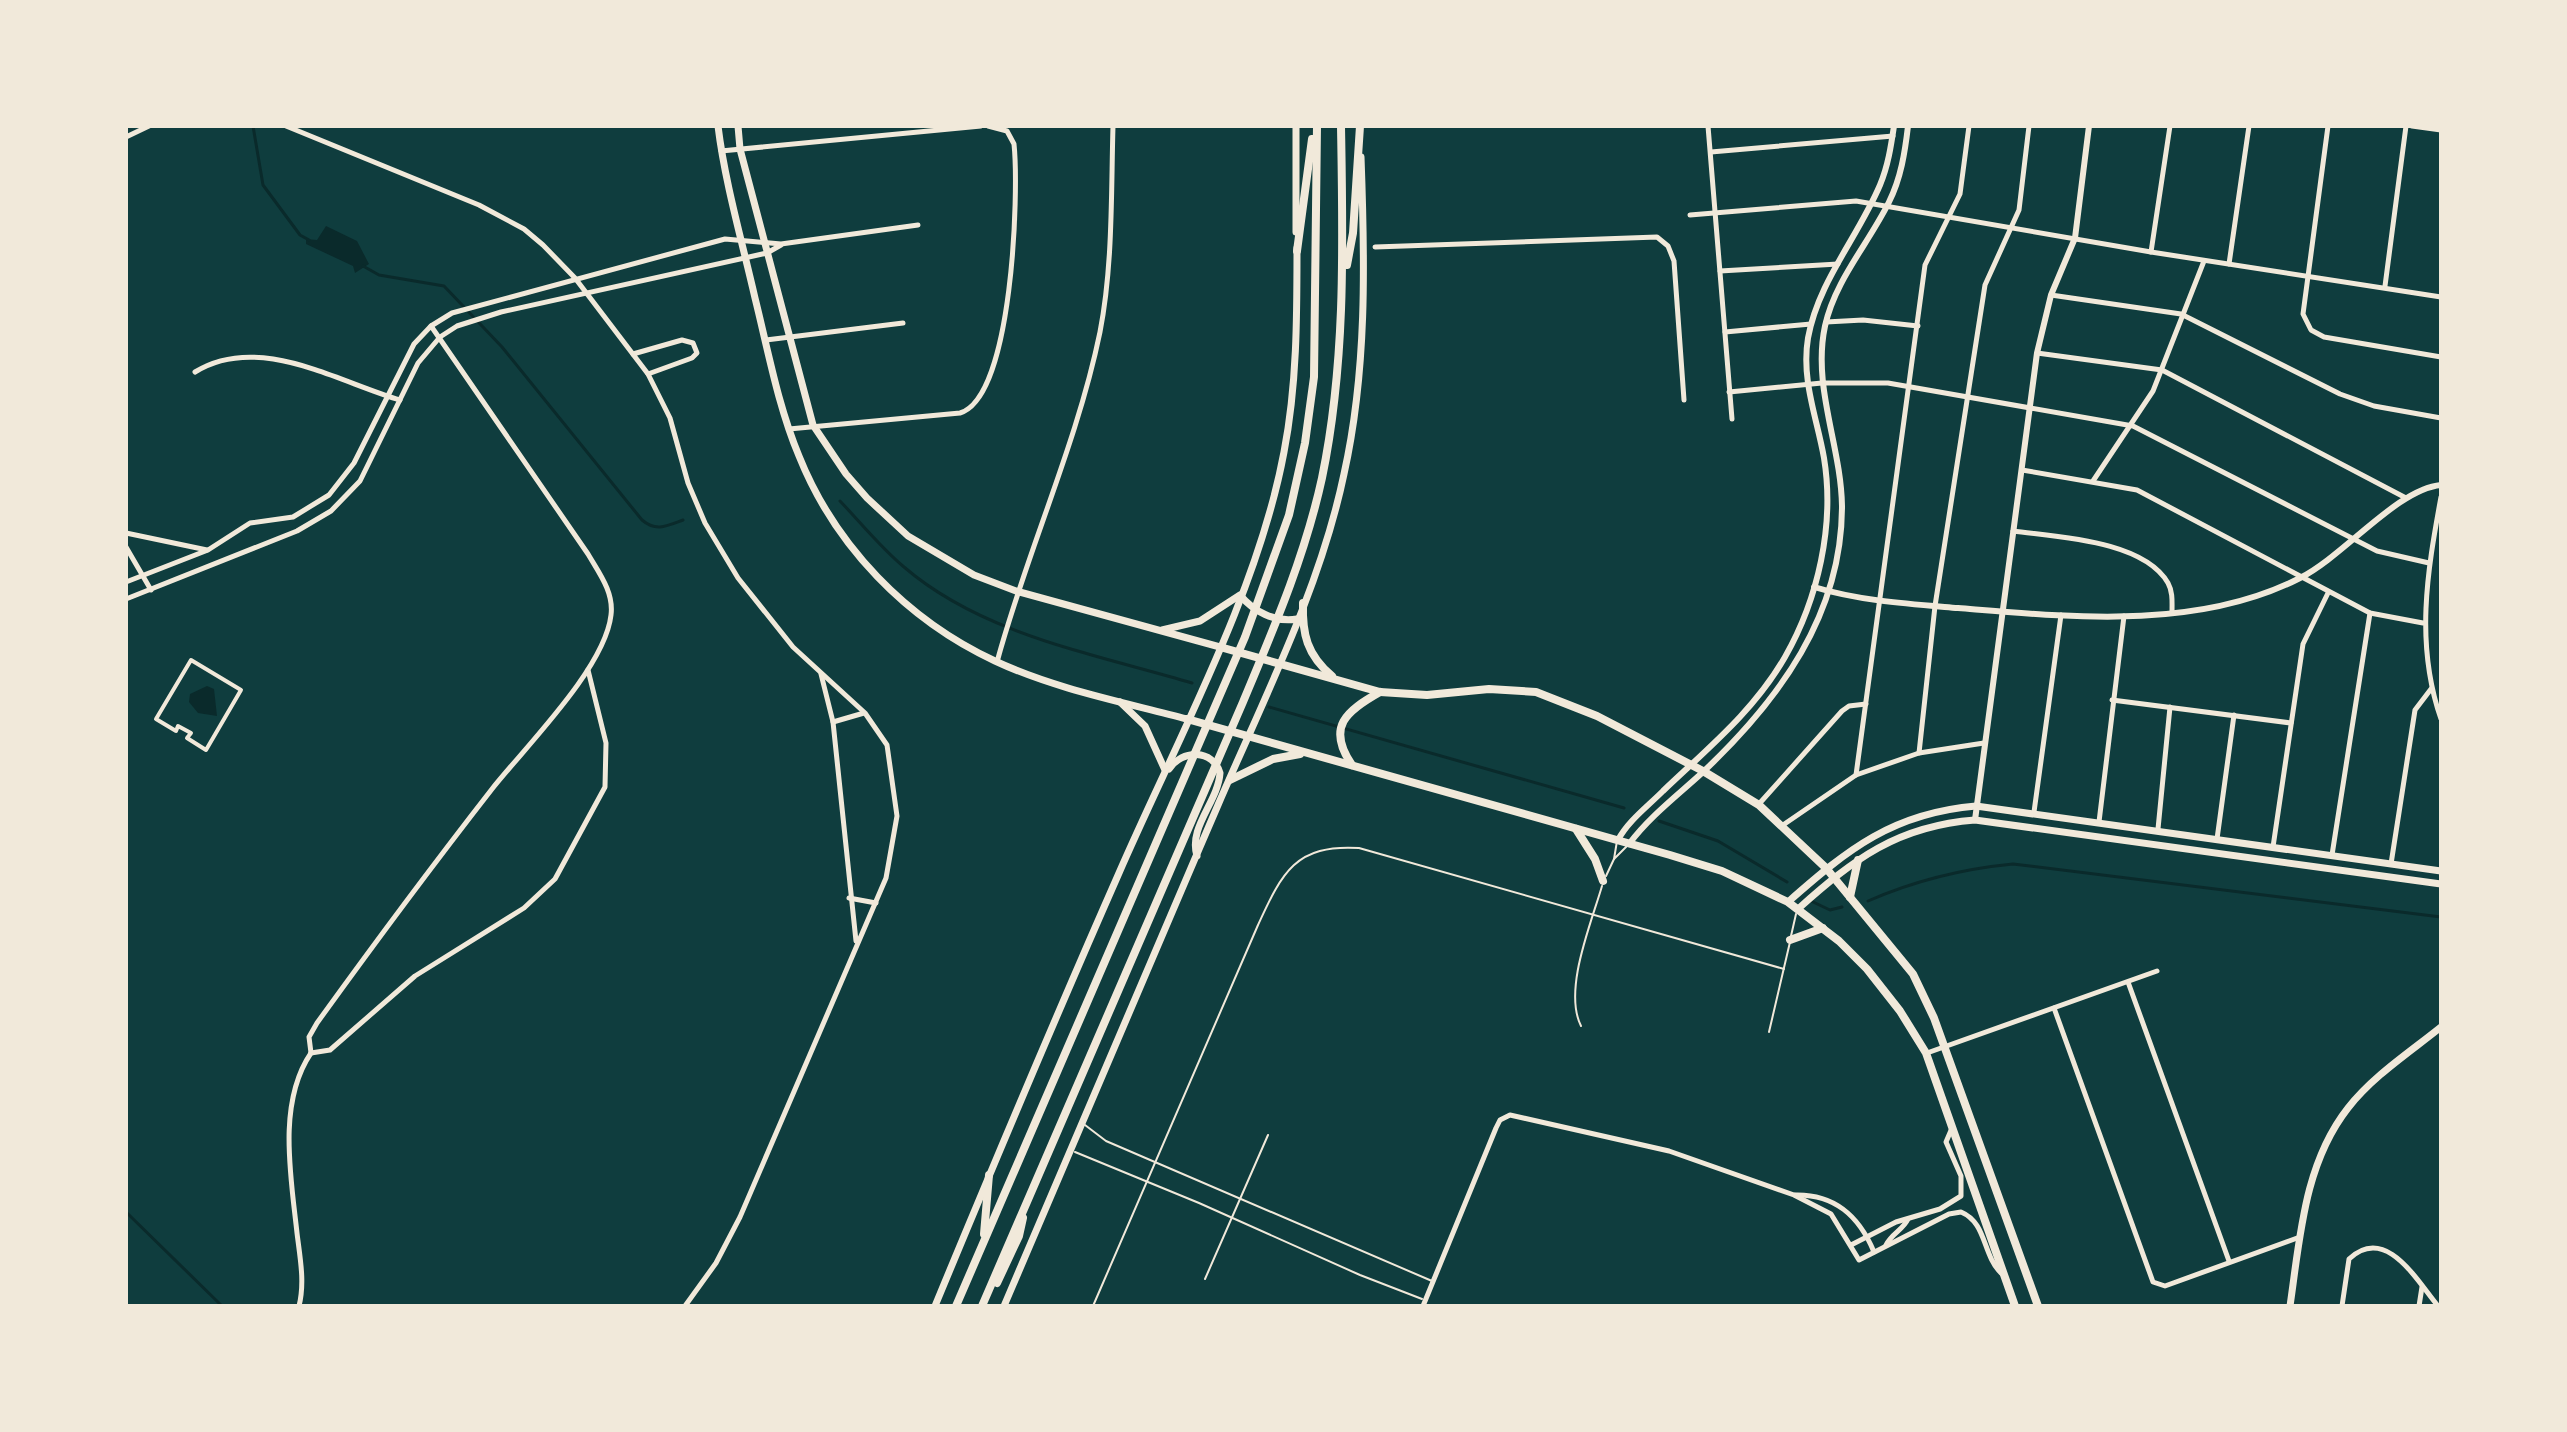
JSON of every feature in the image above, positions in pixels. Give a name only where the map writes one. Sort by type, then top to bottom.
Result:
[{"type":"main road","points":[[718,126],[741,240],[789,429],[818,497],[863,561],[920,616],[997,662],[1118,701],[1722,871],[1788,902],[1823,928],[1867,969],[1900,1011],[1926,1053],[2015,1306]]},
{"type":"main road","points":[[738,126],[740,149],[813,425],[846,474],[908,536],[974,575],[1016,591],[1380,692],[1427,695],[1489,689],[1536,692],[1597,716],[1703,771],[1759,805],[1826,868],[1913,974],[1944,1046],[2038,1306]]},
{"type":"main road","points":[[935,1306],[1141,822],[1220,647],[1267,518],[1288,431],[1296,341],[1296,126]]},
{"type":"main road","points":[[1297,251],[1315,126]]},
{"type":"main road","points":[[956,1303],[1261,597],[1292,503],[1310,410],[1317,310],[1315,126]]},
{"type":"main road","points":[[984,1306],[1284,605],[1309,529],[1335,402],[1343,282],[1341,126]]},
{"type":"main road","points":[[1343,282],[1353,233],[1360,126]]},
{"type":"main road","points":[[1004,1306],[1279,663],[1338,502],[1356,404],[1364,247],[1360,126]]},
{"type":"main road","points":[[1160,631],[1200,621],[1240,595]]},
{"type":"main road","points":[[1240,595],[1259,612],[1284,620],[1297,619]]},
{"type":"main road","points":[[1303,603],[1305,641],[1314,658],[1335,679]]},
{"type":"main road","points":[[1353,766],[1341,745],[1344,721],[1351,710],[1380,692]]},
{"type":"main road","points":[[1118,701],[1145,726],[1165,770]]},
{"type":"main road","points":[[1230,780],[1273,759],[1307,753]]},
{"type":"main road","points":[[1141,822],[1148,816],[1177,759],[1195,754],[1211,760],[1218,766],[1220,782],[1195,838],[1197,856]]},
{"type":"main road","points":[[1788,902],[1826,868],[1892,825],[1921,814],[1976,806],[2158,829],[2441,871]]},
{"type":"main road","points":[[1798,909],[1834,877],[1893,838],[1919,828],[1975,820],[2441,884]]},
{"type":"main road","points":[[1575,829],[1595,859],[1603,881]]},
{"type":"main road","points":[[1850,897],[1858,860]]},
{"type":"main road","points":[[1790,940],[1823,928]]},
{"type":"main road","points":[[2290,1306],[2314,1172],[2331,1133],[2349,1106],[2381,1075],[2441,1027]]},
{"type":"main road","points":[[983,1240],[989,1175]]},
{"type":"street","points":[[126,137],[149,126]]},
{"type":"street","points":[[286,126],[505,218],[543,245],[575,278],[648,374],[670,418],[688,483],[721,550],[772,624],[865,713],[887,745],[897,816],[892,857],[876,903],[732,1233],[685,1306]]},
{"type":"street","points":[[721,151],[981,126]]},
{"type":"street","points":[[789,429],[960,413],[971,408],[981,395],[1008,295],[1014,180],[1011,137],[999,127],[988,126]]},
{"type":"street","points":[[997,662],[1016,591],[1087,386],[1100,330],[1107,277],[1113,126]]},
{"type":"street","points":[[1708,126],[1732,419]]},
{"type":"street","points":[[1618,840],[1633,820],[1729,730],[1759,695],[1799,628],[1814,587],[1825,536],[1827,495],[1824,458],[1807,384],[1812,324],[1823,292],[1871,203],[1888,164],[1894,126]]},
{"type":"street","points":[[1629,844],[1755,720],[1782,686],[1814,630],[1828,592],[1839,540],[1842,505],[1822,383],[1826,322],[1844,280],[1887,207],[1901,170],[1908,126]]},
{"type":"street","points":[[1856,775],[1927,257],[1960,194],[1969,126]]},
{"type":"street","points":[[1919,753],[1935,606],[1988,275],[2019,210],[2029,126]]},
{"type":"street","points":[[1975,820],[2000,611],[2037,353],[2051,295],[2075,238],[2089,126]]},
{"type":"street","points":[[2151,252],[2170,126]]},
{"type":"street","points":[[2229,264],[2249,126]]},
{"type":"street","points":[[2328,126],[2311,274],[2303,314],[2315,333],[2441,357]]},
{"type":"street","points":[[2385,286],[2406,126]]},
{"type":"street","points":[[2412,126],[2441,130]]},
{"type":"street","points":[[1711,152],[1893,136]]},
{"type":"street","points":[[1690,215],[1825,202],[1871,203],[2204,261],[2311,274],[2441,297]]},
{"type":"street","points":[[126,582],[208,550],[250,523],[285,520],[329,495],[354,463],[406,356],[431,326],[468,307],[725,239],[781,244],[918,225]]},
{"type":"street","points":[[1375,247],[1657,237],[1668,246],[1674,261],[1684,400]]},
{"type":"street","points":[[126,599],[297,531],[324,516],[360,481],[418,363],[440,337],[470,320],[767,253],[781,244]]},
{"type":"street","points":[[2093,481],[2133,426],[2162,370],[2181,314],[2204,261]]},
{"type":"street","points":[[1720,271],[1838,264]]},
{"type":"street","points":[[2051,295],[2181,314],[2340,394],[2374,406],[2441,418]]},
{"type":"street","points":[[1826,322],[1863,320],[1918,326]]},
{"type":"street","points":[[766,340],[903,323]]},
{"type":"street","points":[[1725,332],[1812,324]]},
{"type":"street","points":[[299,1306],[303,1278],[290,1125],[298,1078],[311,1053],[309,1037],[491,790],[588,670],[607,632],[611,613],[609,591],[431,326]]},
{"type":"street","points":[[633,354],[682,340],[690,340],[695,347],[697,355],[692,358],[648,374]]},
{"type":"street","points":[[2037,353],[2162,370],[2406,498]]},
{"type":"street","points":[[195,372],[219,359],[251,355],[307,369],[400,400]]},
{"type":"street","points":[[1729,392],[1822,383],[1909,386],[2133,426],[2392,556],[2429,563]]},
{"type":"street","points":[[2022,470],[2137,490],[2370,613],[2423,623]]},
{"type":"street","points":[[1814,587],[1879,600],[2000,611],[2124,616],[2172,613],[2227,603],[2300,578],[2356,539],[2406,498],[2420,489],[2441,485]]},
{"type":"street","points":[[2441,497],[2429,563],[2423,623],[2431,689],[2441,719]]},
{"type":"street","points":[[2013,531],[2102,543],[2129,554],[2152,566],[2167,581],[2171,590],[2172,613]]},
{"type":"street","points":[[126,533],[208,550]]},
{"type":"street","points":[[126,547],[151,590]]},
{"type":"street","points":[[2273,847],[2303,644],[2328,593]]},
{"type":"street","points":[[2332,855],[2370,613]]},
{"type":"street","points":[[2034,812],[2062,614]]},
{"type":"street","points":[[2099,822],[2124,616]]},
{"type":"street","points":[[191,660],[241,690],[206,750],[187,738],[191,733],[178,726],[176,731],[156,719],[191,660]]},
{"type":"street","points":[[311,1053],[330,1050],[415,976],[524,908],[555,879],[605,787],[606,743],[588,670]]},
{"type":"street","points":[[820,673],[833,722],[849,898],[857,944]]},
{"type":"street","points":[[2391,864],[2415,710],[2431,689]]},
{"type":"street","points":[[2112,700],[2291,723]]},
{"type":"street","points":[[1759,805],[1842,711],[1849,706],[1866,704]]},
{"type":"street","points":[[2158,829],[2170,707]]},
{"type":"street","points":[[833,722],[865,713]]},
{"type":"street","points":[[2217,839],[2234,715]]},
{"type":"street","points":[[1783,825],[1856,775],[1919,753],[1984,743]]},
{"type":"street","points":[[849,898],[876,903]]},
{"type":"street","points":[[1926,1053],[2157,971]]},
{"type":"street","points":[[2128,982],[2229,1261]]},
{"type":"street","points":[[2054,1008],[2153,1282],[2165,1286],[2300,1237]]},
{"type":"street","points":[[1424,1303],[1496,1128],[1500,1120],[1510,1115],[1669,1151],[1794,1195],[1831,1214],[1859,1260],[1949,1214],[1961,1212],[1980,1226],[1991,1263],[2005,1276]]},
{"type":"street","points":[[1851,1245],[1908,1219],[1940,1209],[1961,1196],[1961,1176],[1946,1142],[1952,1127]]},
{"type":"street","points":[[1794,1195],[1813,1195],[1846,1209],[1868,1237],[1874,1252]]},
{"type":"street","points":[[1886,1246],[1892,1233],[1904,1227],[1908,1219]]},
{"type":"street","points":[[2342,1306],[2347,1263],[2359,1252],[2380,1248],[2391,1252],[2438,1306]]},
{"type":"street","points":[[2419,1306],[2422,1287]]},
{"type":"lane","points":[[1581,1026],[1575,1013],[1573,992],[1603,881],[1614,859],[1618,840]]},
{"type":"lane","points":[[1614,859],[1629,844]]},
{"type":"lane","points":[[1093,1306],[1272,894],[1299,859],[1333,847],[1359,848],[1784,969]]},
{"type":"lane","points":[[1769,1032],[1798,909]]},
{"type":"lane","points":[[1082,1121],[1098,1138],[1433,1281]]},
{"type":"lane","points":[[1205,1279],[1268,1135]]},
{"type":"lane","points":[[1070,1150],[1148,1181],[1424,1303]]},
{"type":"water","points":[[326,226],[357,241],[369,264],[355,273],[353,266],[306,244],[306,239],[317,240]]},
{"type":"water","points":[[207,686],[214,689],[217,716],[198,713],[189,702],[190,694]]},
{"type":"waterway","points":[[253,126],[263,185],[300,235],[309,240]]},
{"type":"waterway","points":[[363,266],[379,275],[444,286],[502,347],[642,520],[657,527],[683,520]]},
{"type":"waterway","points":[[840,501],[904,567],[969,610],[1041,640],[1192,683]]},
{"type":"waterway","points":[[1269,707],[1624,808]]},
{"type":"waterway","points":[[1659,821],[1718,841],[1787,882]]},
{"type":"waterway","points":[[1868,901],[1939,876],[2013,864],[2441,917]]},
{"type":"waterway","points":[[1811,901],[1830,910],[1842,907]]},
{"type":"waterway","points":[[126,1212],[222,1306]]}]
